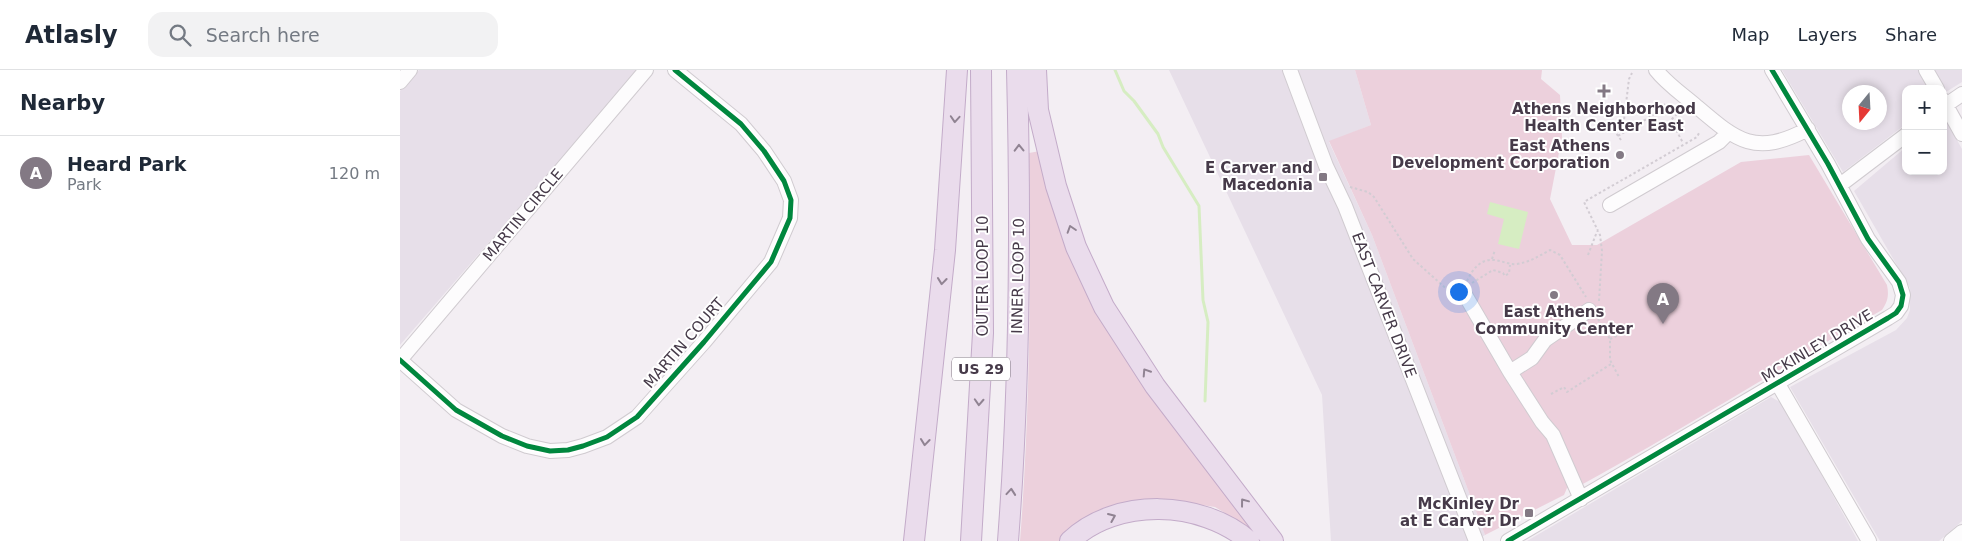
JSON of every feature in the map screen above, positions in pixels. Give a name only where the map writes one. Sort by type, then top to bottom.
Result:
[{"type":"highway","points":[[914,541],[945,250],[958,70]]},
{"type":"highway","name":"OUTER LOOP 10","points":[[971,541],[983,333],[981,70]]},
{"type":"highway","name":"INNER LOOP 10","points":[[1008,541],[1015,435],[1020,197],[1017,70]]},
{"type":"highway","points":[[1036,70],[1038,110],[1056,186],[1076,247],[1104,307],[1155,386],[1273,541]]},
{"type":"highway","points":[[1070,541],[1083,530],[1121,513],[1163,508],[1198,514],[1236,530],[1249,541]]},
{"type":"street","points":[[400,82],[410,70]]},
{"type":"street","name":"MARTIN CIRCLE","points":[[400,360],[646,70]]},
{"type":"street","name":"MARTIN COURT","points":[[400,360],[456,410],[502,436],[526,446],[550,451],[568,450],[584,446],[607,437],[637,417],[704,342],[771,262],[790,218],[791,200],[784,181],[764,151],[741,124],[675,70]]},
{"type":"street","name":"EAST CARVER DRIVE","points":[[1290,70],[1326,166],[1345,206],[1476,541]]},
{"type":"street","name":"MCKINLEY DRIVE","points":[[1508,541],[1778,384],[1896,313],[1900,306],[1903,295],[1899,282],[1868,239],[1808,129],[1772,70]]},
{"type":"street","points":[[1926,70],[1935,85]]},
{"type":"street","points":[[1660,72],[1729,132],[1749,142],[1764,145],[1791,138],[1808,129]]},
{"type":"street","points":[[1947,102],[1962,94]]},
{"type":"street","points":[[1947,108],[1962,134]]},
{"type":"street","points":[[1610,205],[1719,142],[1729,132]]},
{"type":"street","points":[[1840,186],[1902,138]]},
{"type":"street","points":[[1467,288],[1510,372],[1542,422],[1553,435],[1581,499]]},
{"type":"street","points":[[1510,372],[1532,358],[1545,340],[1592,310]]},
{"type":"street","points":[[1778,384],[1869,541]]},
{"type":"street","points":[[1951,541],[1962,532]]},
{"type":"path","points":[[1620,140],[1617,129],[1624,120],[1629,79],[1632,73]]},
{"type":"path","points":[[1618,136],[1658,112],[1665,104]]},
{"type":"path","points":[[1677,114],[1670,120],[1684,144]]},
{"type":"path","points":[[1350,187],[1368,192],[1374,198],[1413,259],[1456,297],[1493,270],[1503,273],[1505,276],[1509,273],[1510,264]]},
{"type":"path","points":[[1588,255],[1598,229]]},
{"type":"path","points":[[1492,259],[1494,250]]},
{"type":"path","points":[[1467,288],[1471,272],[1478,264],[1492,259],[1515,264],[1532,260],[1550,250],[1560,255],[1610,339],[1610,360],[1619,377]]},
{"type":"path","points":[[1610,339],[1620,334]]},
{"type":"path","points":[[1551,394],[1564,387],[1567,392],[1611,364]]},
{"type":"shaded area","points":[[419,70],[638,70],[400,345],[400,91]]},
{"type":"shaded area","points":[[1169,70],[1355,70],[1371,125],[1329,142],[1372,235],[1485,535],[1476,541],[1331,541],[1322,395]]},
{"type":"shaded area","points":[[1355,70],[1542,70],[1541,79],[1560,95],[1562,137],[1550,199],[1572,245],[1597,245],[1741,162],[1809,155],[1887,285],[1888,295],[1886,304],[1882,310],[1650,446],[1572,490],[1567,488],[1564,495],[1485,535],[1372,235],[1329,141],[1371,125]]},
{"type":"shaded area","points":[[1782,70],[1918,70],[1927,85],[1902,85],[1902,127],[1843,172]]},
{"type":"shaded area","points":[[1933,70],[1962,70],[1962,82],[1947,91],[1947,85],[1942,85]]},
{"type":"shaded area","points":[[1947,122],[1962,149],[1962,521],[1939,541],[1880,541],[1790,387],[1896,330],[1907,318],[1910,310],[1910,288],[1854,191],[1902,150],[1902,175],[1947,175]]},
{"type":"shaded area","points":[[1040,151],[1069,248],[1256,532],[1215,507],[1168,500],[1060,541],[1020,541],[1029,347],[1029,153]]},
{"type":"shaded area","points":[[1490,202],[1528,212],[1519,249],[1498,244],[1504,219],[1487,214]]},
{"type":"shaded area","points":[[1771,397],[1782,403],[1858,541],[1527,541]]},
{"type":"waterway","points":[[1115,70],[1124,91],[1134,101],[1158,134],[1163,147],[1199,206],[1203,300],[1208,322],[1205,401]]},
{"type":"cycle path","points":[[400,360],[456,410],[502,436],[527,446],[550,451],[568,450],[607,437],[637,417],[704,342],[771,262],[790,218],[791,200],[784,181],[764,151],[741,124],[675,70]]},
{"type":"cycle path","points":[[1508,541],[1888,318],[1896,313],[1901,306],[1903,295],[1899,282],[1868,239],[1828,164],[1772,70]]},
{"type":"place","name":"Athens Neighborhood Health Center East","points":[[1604,91]]},
{"type":"place","name":"East Athens Development Corporation","points":[[1620,155]]},
{"type":"place","name":"E Carver and Macedonia","points":[[1323,177]]},
{"type":"place","name":"East Athens Community Center","points":[[1554,295]]},
{"type":"place","name":"Heard Park","points":[[1663,324]]},
{"type":"place","name":"McKinley Dr at E Carver Dr","points":[[1529,513]]}]
